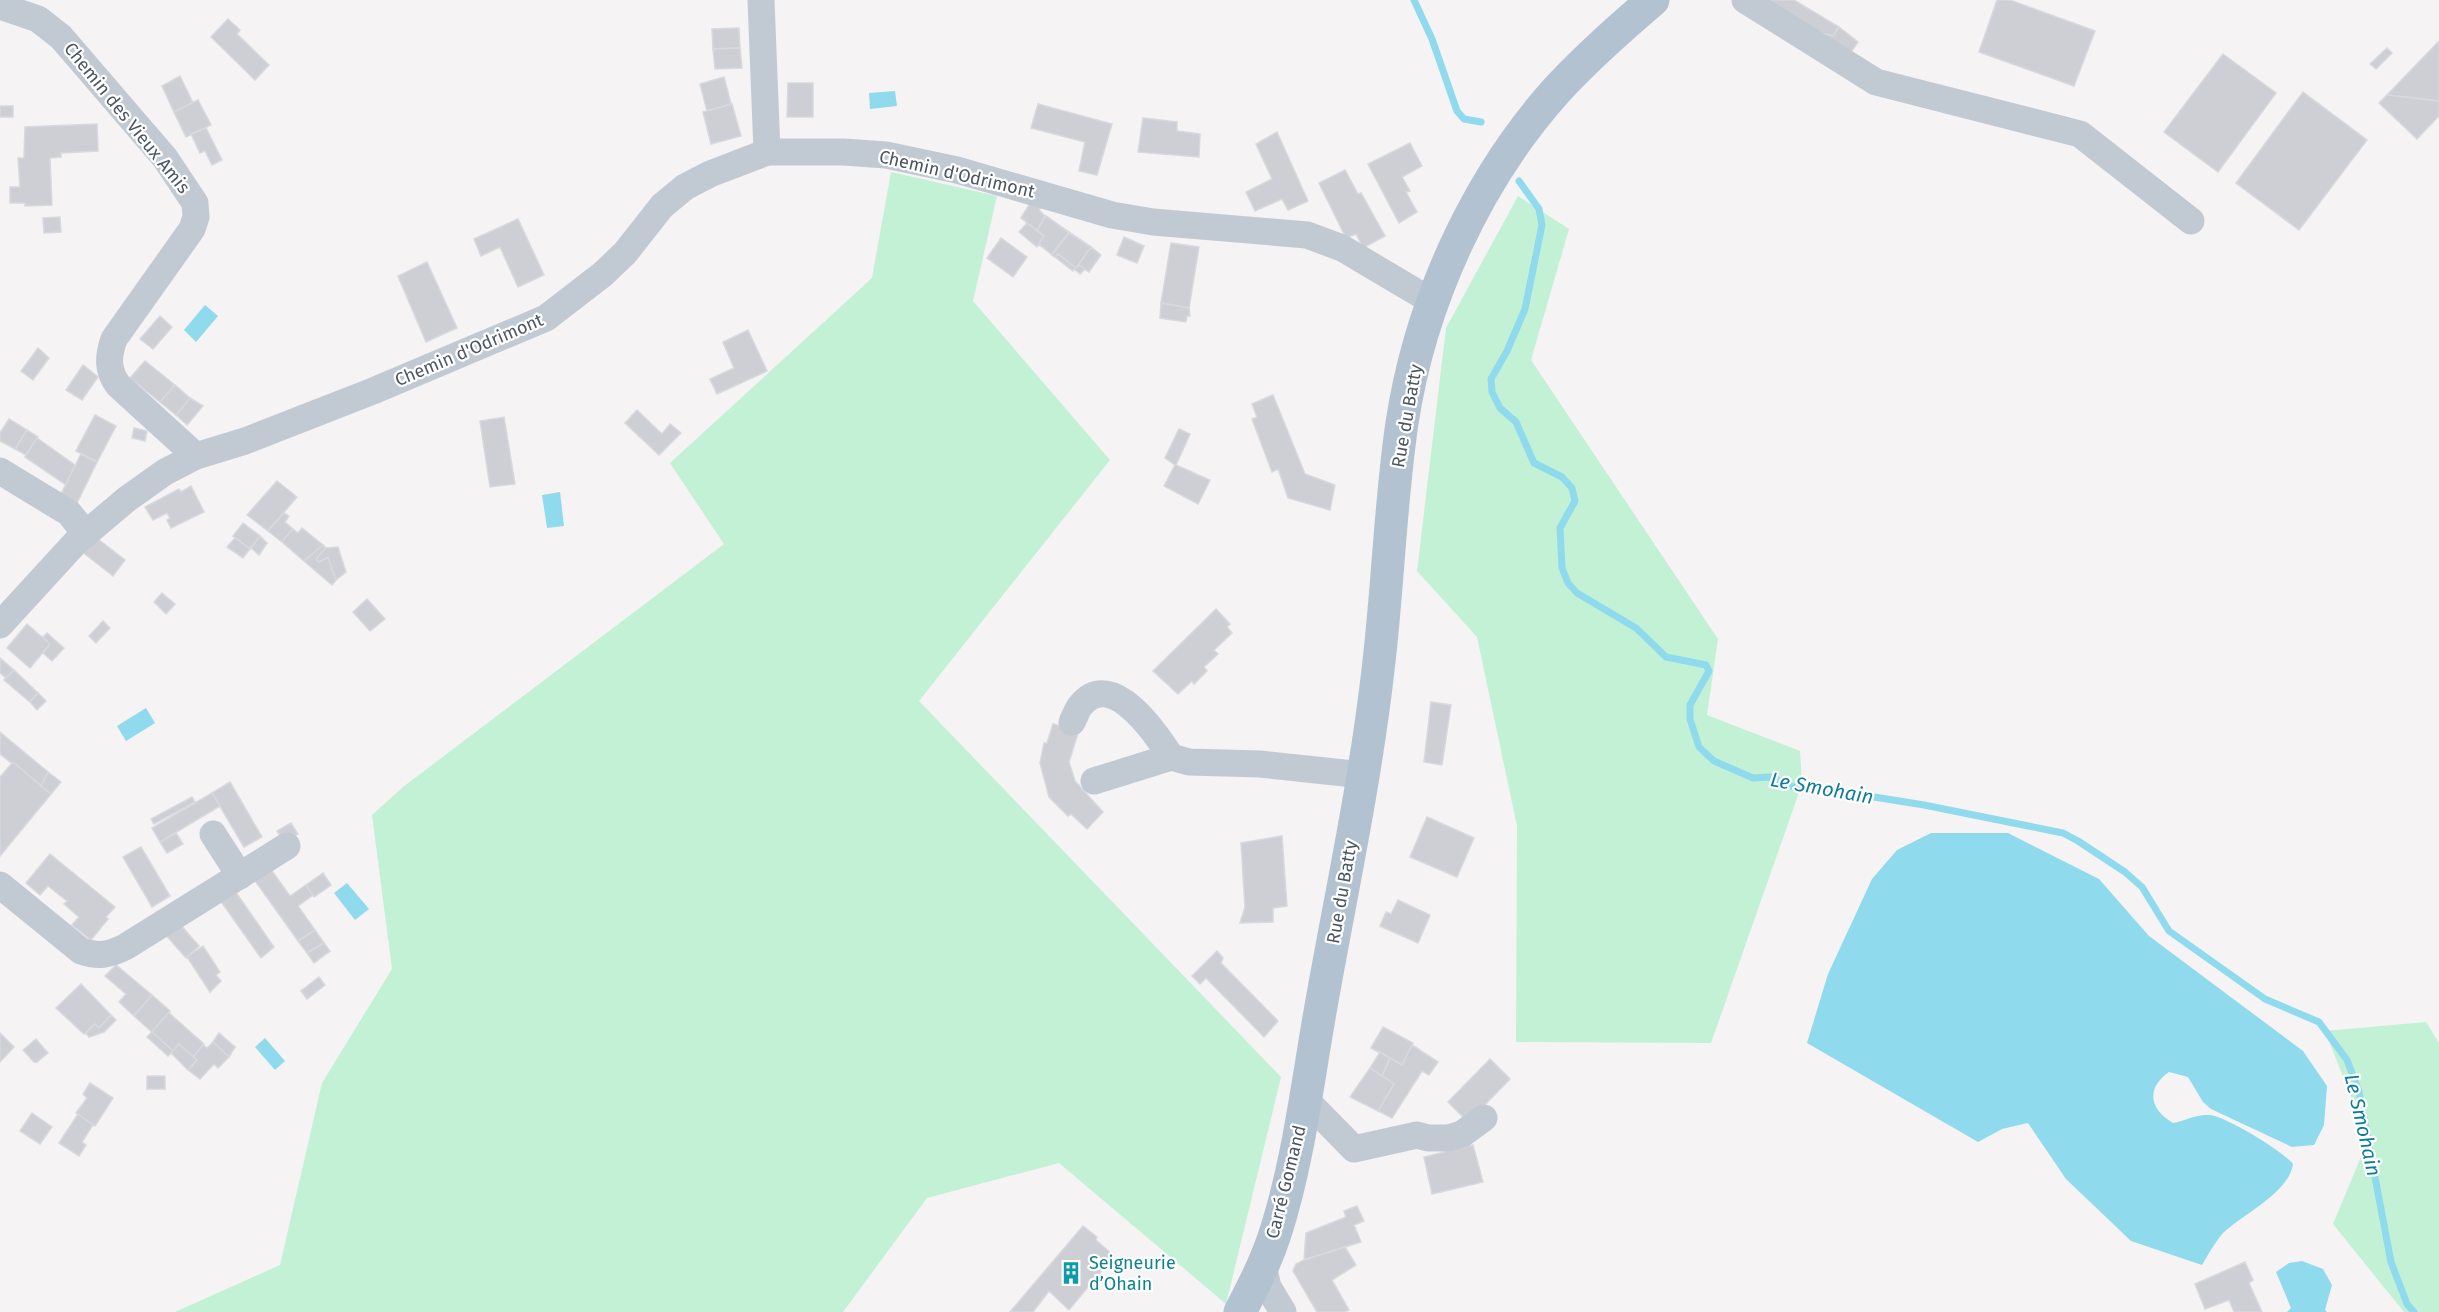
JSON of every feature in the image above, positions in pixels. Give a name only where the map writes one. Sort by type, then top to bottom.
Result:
[{"type":"main road","name":"Rue du Batty","points":[[1321,1010],[1363,775],[1384,627],[1402,423],[1433,302],[1466,224],[1502,161],[1556,92],[1608,39],[1653,0]]},
{"type":"main road","name":"Carré Gomand","points":[[1240,1312],[1263,1265],[1285,1198],[1321,1010]]},
{"type":"street","points":[[761,0],[767,152]]},
{"type":"street","points":[[1745,0],[1876,82],[2080,134],[2192,221]]},
{"type":"street","name":"Chemin des Vieux Amis","points":[[0,6],[38,19],[60,38],[165,159],[195,203],[196,217],[192,229],[114,339],[109,364],[112,376],[118,385],[196,456]]},
{"type":"street","name":"Chemin d'Odrimont","points":[[0,625],[86,534],[127,499],[165,472],[196,456],[245,441],[325,410],[546,318],[603,274],[625,253],[662,206],[685,187],[710,174],[767,152],[844,152],[886,155],[957,170],[1112,215],[1153,222],[1307,235],[1342,248],[1433,302]]},
{"type":"street","points":[[0,471],[69,513],[86,534]]},
{"type":"street","points":[[1072,722],[1081,705],[1091,698],[1101,694],[1117,698],[1135,710],[1149,724],[1171,757]]},
{"type":"street","points":[[1094,781],[1171,757],[1189,762],[1260,765],[1363,775]]},
{"type":"street","points":[[213,834],[240,876]]},
{"type":"street","points":[[0,885],[81,951],[92,955],[106,955],[125,947],[287,846]]},
{"type":"street","name":"Carré Gomand","points":[[1304,1098],[1354,1149],[1417,1135],[1428,1138],[1449,1138],[1462,1134],[1484,1118]]},
{"type":"street","points":[[1263,1265],[1268,1287],[1283,1312]]},
{"type":"green space","points":[[891,172],[997,196],[973,301],[1110,460],[919,701],[1281,1077],[1226,1304],[1059,1163],[927,1198],[843,1312],[175,1312],[280,1265],[322,1083],[392,969],[372,815],[403,787],[724,544],[670,463],[872,278]]},
{"type":"green space","points":[[1518,196],[1569,229],[1531,360],[1718,639],[1707,715],[1800,751],[1802,784],[1711,1043],[1516,1042],[1517,826],[1477,637],[1417,571],[1446,328]]},
{"type":"green space","points":[[2426,1022],[2439,1043],[2439,1312],[2404,1312],[2333,1224],[2368,1140],[2325,1031]]},
{"type":"water","points":[[895,91],[897,106],[870,109],[869,93]]},
{"type":"water","points":[[205,305],[218,316],[196,342],[184,330]]},
{"type":"water","points":[[560,492],[564,526],[547,528],[542,495]]},
{"type":"water","points":[[146,708],[155,723],[126,741],[117,726]]},
{"type":"water","points":[[1931,833],[2008,833],[2099,879],[2149,936],[2303,1051],[2327,1086],[2324,1125],[2314,1145],[2292,1147],[2211,1109],[2203,1102],[2188,1077],[2169,1072],[2157,1085],[2153,1098],[2155,1105],[2173,1123],[2200,1116],[2217,1117],[2253,1135],[2293,1164],[2290,1175],[2274,1194],[2223,1233],[2202,1265],[2131,1241],[2066,1179],[2028,1123],[2002,1129],[1978,1142],[1807,1043],[1828,974],[1872,879],[1897,850]]},
{"type":"water","points":[[347,883],[369,909],[355,920],[334,893]]},
{"type":"water","points":[[265,1038],[285,1061],[275,1070],[255,1047]]},
{"type":"water","points":[[2302,1261],[2323,1269],[2332,1285],[2325,1310],[2327,1312],[2287,1312],[2291,1308],[2276,1272],[2289,1263]]},
{"type":"building","points":[[1769,0],[1794,0],[1839,27],[1833,36],[1820,33]]},
{"type":"building","points":[[1997,0],[2010,0],[2095,31],[2074,86],[1979,52]]},
{"type":"building","points":[[228,19],[240,30],[237,34],[269,65],[255,80],[211,37]]},
{"type":"building","points":[[1839,27],[1858,42],[1849,55],[1820,33],[1833,36]]},
{"type":"building","points":[[739,28],[740,48],[713,49],[712,29]]},
{"type":"building","points":[[2439,41],[2439,101],[2387,95]]},
{"type":"building","points":[[740,48],[742,68],[715,69],[713,49]]},
{"type":"building","points":[[2387,48],[2392,53],[2376,69],[2370,64]]},
{"type":"building","points":[[2223,54],[2276,93],[2218,172],[2164,132]]},
{"type":"building","points":[[180,76],[193,103],[174,112],[162,86]]},
{"type":"building","points":[[724,77],[731,104],[707,111],[700,84]]},
{"type":"building","points":[[788,83],[813,83],[813,117],[787,117]]},
{"type":"building","points":[[2303,92],[2367,140],[2299,230],[2236,183]]},
{"type":"building","points":[[2387,95],[2439,101],[2439,116],[2417,139],[2379,103]]},
{"type":"building","points":[[198,100],[211,125],[186,137],[174,112]]},
{"type":"building","points":[[732,104],[741,136],[711,144],[703,112]]},
{"type":"building","points":[[1038,104],[1112,124],[1097,175],[1079,171],[1085,142],[1031,128]]},
{"type":"building","points":[[0,106],[13,106],[13,117],[0,117]]},
{"type":"building","points":[[1143,118],[1177,122],[1177,131],[1200,134],[1199,157],[1138,152]]},
{"type":"building","points":[[97,124],[98,151],[61,153],[61,157],[50,158],[52,205],[25,206],[25,203],[10,203],[10,187],[20,187],[18,158],[24,158],[25,127]]},
{"type":"building","points":[[206,128],[222,160],[212,165],[205,151],[200,153],[191,134]]},
{"type":"building","points":[[1277,132],[1308,201],[1288,210],[1282,199],[1255,211],[1246,192],[1272,179],[1256,144]]},
{"type":"building","points":[[1410,143],[1422,166],[1402,177],[1410,191],[1406,192],[1417,212],[1399,223],[1368,164]]},
{"type":"building","points":[[1345,170],[1385,236],[1363,248],[1356,234],[1346,238],[1319,183]]},
{"type":"building","points":[[1032,200],[1042,205],[1039,210],[1045,216],[1037,230],[1021,218]]},
{"type":"building","points":[[1046,216],[1069,232],[1052,254],[1038,244],[1044,236],[1037,230]]},
{"type":"building","points":[[1046,216],[1069,233],[1052,255],[1038,243],[1044,236],[1037,230]]},
{"type":"building","points":[[60,217],[61,232],[44,233],[43,218]]},
{"type":"building","points":[[518,219],[544,275],[518,287],[500,247],[481,256],[474,239]]},
{"type":"building","points":[[1027,223],[1044,236],[1037,247],[1019,232]]},
{"type":"building","points":[[1069,232],[1091,247],[1077,268],[1058,254],[1055,257],[1052,254]]},
{"type":"building","points":[[1069,233],[1091,247],[1076,268],[1058,254],[1055,257],[1052,255]]},
{"type":"building","points":[[1124,237],[1144,246],[1137,263],[1117,255]]},
{"type":"building","points":[[1001,238],[1027,257],[1013,277],[987,258]]},
{"type":"building","points":[[1171,243],[1199,247],[1189,308],[1161,303]]},
{"type":"building","points":[[1091,247],[1101,255],[1089,272],[1079,265],[1076,268]]},
{"type":"building","points":[[1058,254],[1076,268],[1079,265],[1085,269],[1080,274],[1074,269],[1073,271],[1055,257]]},
{"type":"building","points":[[427,262],[457,328],[426,342],[398,276]]},
{"type":"building","points":[[1161,303],[1189,308],[1190,316],[1187,316],[1186,322],[1160,318]]},
{"type":"building","points":[[160,316],[172,327],[153,349],[140,339]]},
{"type":"building","points":[[748,330],[767,371],[717,394],[710,379],[734,368],[723,342]]},
{"type":"building","points":[[38,348],[49,358],[33,380],[21,371]]},
{"type":"building","points":[[145,361],[175,385],[160,402],[130,378]]},
{"type":"building","points":[[83,365],[98,377],[82,400],[66,390]]},
{"type":"building","points":[[175,385],[190,398],[176,415],[160,402]]},
{"type":"building","points":[[1273,395],[1305,474],[1335,485],[1330,510],[1288,498],[1278,469],[1272,472],[1252,419],[1257,417],[1252,404]]},
{"type":"building","points":[[190,398],[203,406],[187,425],[176,415]]},
{"type":"building","points":[[637,410],[662,434],[670,424],[681,433],[659,455],[625,423]]},
{"type":"building","points":[[95,415],[116,426],[97,462],[76,451]]},
{"type":"building","points":[[504,417],[515,484],[490,487],[480,421]]},
{"type":"building","points":[[9,419],[27,430],[15,449],[0,441],[0,433]]},
{"type":"building","points":[[134,428],[147,431],[145,441],[132,438]]},
{"type":"building","points":[[1179,429],[1190,434],[1176,465],[1210,480],[1198,504],[1164,486],[1175,465],[1165,458]]},
{"type":"building","points":[[27,430],[38,437],[26,455],[15,449]]},
{"type":"building","points":[[37,438],[75,465],[66,485],[25,457]]},
{"type":"building","points":[[81,454],[97,462],[76,505],[60,496]]},
{"type":"building","points":[[277,481],[297,497],[268,531],[247,515]]},
{"type":"building","points":[[191,486],[204,512],[171,528],[167,520],[170,518],[167,513],[153,520],[145,507],[179,489],[181,492]]},
{"type":"building","points":[[284,513],[289,516],[285,522],[293,529],[282,542],[268,531]]},
{"type":"building","points":[[243,523],[260,536],[250,549],[233,536]]},
{"type":"building","points":[[302,528],[323,545],[304,561],[282,542],[293,529],[298,533]]},
{"type":"building","points":[[94,536],[125,560],[113,576],[81,551]]},
{"type":"building","points":[[260,536],[267,543],[259,555],[251,548]]},
{"type":"building","points":[[235,538],[250,549],[243,558],[227,547]]},
{"type":"building","points":[[323,545],[326,548],[316,559],[319,562],[328,557],[336,580],[332,585],[304,561]]},
{"type":"building","points":[[338,547],[346,572],[336,580],[328,557],[319,562],[316,559],[326,548]]},
{"type":"building","points":[[162,593],[175,604],[166,614],[154,602]]},
{"type":"building","points":[[367,599],[385,619],[370,631],[353,612]]},
{"type":"building","points":[[1216,609],[1230,624],[1227,627],[1232,633],[1214,650],[1218,654],[1204,667],[1207,671],[1194,684],[1192,681],[1178,694],[1153,671]]},
{"type":"building","points":[[103,621],[110,628],[96,643],[89,636]]},
{"type":"building","points":[[27,624],[50,644],[30,668],[7,648]]},
{"type":"building","points":[[47,633],[64,648],[52,661],[43,653],[50,644],[43,637]]},
{"type":"building","points":[[0,658],[14,670],[6,678],[0,673]]},
{"type":"building","points":[[14,670],[38,693],[30,702],[4,680]]},
{"type":"building","points":[[38,693],[46,701],[37,710],[30,702]]},
{"type":"building","points":[[1431,702],[1451,705],[1442,765],[1424,762]]},
{"type":"building","points":[[1053,724],[1079,730],[1069,762],[1075,781],[1103,812],[1087,829],[1071,814],[1068,816],[1049,797],[1040,763],[1044,743],[1047,743]]},
{"type":"building","points":[[0,732],[48,772],[41,786],[0,754]]},
{"type":"building","points":[[13,762],[51,794],[0,856],[0,777]]},
{"type":"building","points":[[48,772],[61,782],[51,794],[41,786]]},
{"type":"building","points":[[230,782],[262,837],[244,847],[212,793]]},
{"type":"building","points":[[212,793],[220,806],[160,842],[152,828]]},
{"type":"building","points":[[192,797],[195,802],[154,824],[151,819]]},
{"type":"building","points":[[1427,817],[1474,838],[1457,877],[1410,857]]},
{"type":"building","points":[[291,823],[298,834],[284,842],[277,831]]},
{"type":"building","points":[[176,833],[183,844],[167,853],[160,842]]},
{"type":"building","points":[[1282,836],[1287,906],[1273,908],[1273,922],[1240,923],[1245,907],[1241,843]]},
{"type":"building","points":[[141,847],[170,896],[152,907],[123,857]]},
{"type":"building","points":[[50,854],[115,907],[91,940],[72,925],[79,917],[64,904],[67,901],[48,886],[40,895],[26,883]]},
{"type":"building","points":[[267,864],[290,896],[306,885],[313,895],[298,906],[315,930],[298,941],[251,875]]},
{"type":"building","points":[[323,873],[331,885],[314,897],[306,885]]},
{"type":"building","points":[[235,891],[274,947],[261,958],[220,900]]},
{"type":"building","points":[[1398,900],[1430,915],[1418,943],[1380,926],[1386,912],[1391,914]]},
{"type":"building","points":[[178,922],[199,946],[186,958],[165,934]]},
{"type":"building","points":[[315,930],[324,943],[307,953],[298,941]]},
{"type":"building","points":[[324,943],[330,951],[314,963],[307,953]]},
{"type":"building","points":[[203,946],[220,972],[216,975],[221,981],[210,992],[187,957]]},
{"type":"building","points":[[1217,951],[1223,958],[1221,963],[1278,1021],[1264,1037],[1206,978],[1200,984],[1192,976]]},
{"type":"building","points":[[116,965],[152,995],[134,1016],[119,1002],[126,994],[105,976]]},
{"type":"building","points":[[319,977],[325,985],[307,999],[301,991]]},
{"type":"building","points":[[81,984],[111,1015],[99,1028],[95,1024],[84,1034],[56,1008]]},
{"type":"building","points":[[152,995],[170,1011],[152,1032],[134,1016]]},
{"type":"building","points":[[170,1011],[169,1013],[204,1044],[193,1057],[179,1044],[173,1051],[152,1032]]},
{"type":"building","points":[[111,1015],[116,1020],[104,1032],[89,1037],[86,1033],[95,1024],[99,1028]]},
{"type":"building","points":[[1383,1027],[1413,1043],[1402,1065],[1371,1048]]},
{"type":"building","points":[[152,1032],[173,1051],[168,1056],[147,1037]]},
{"type":"building","points":[[0,1033],[14,1047],[0,1062]]},
{"type":"building","points":[[219,1033],[235,1047],[229,1057],[213,1042]]},
{"type":"building","points":[[36,1039],[48,1053],[34,1062],[23,1050]]},
{"type":"building","points":[[213,1042],[229,1057],[218,1068],[214,1064],[200,1079],[188,1070],[197,1060],[193,1057],[203,1045],[207,1048]]},
{"type":"building","points":[[179,1044],[197,1060],[188,1070],[171,1053]]},
{"type":"building","points":[[1412,1045],[1438,1062],[1429,1075],[1422,1071],[1392,1118],[1378,1111],[1394,1084],[1382,1076],[1390,1058],[1402,1065]]},
{"type":"building","points":[[1380,1052],[1390,1058],[1382,1076],[1370,1068]]},
{"type":"building","points":[[1490,1059],[1510,1079],[1468,1122],[1448,1102]]},
{"type":"building","points":[[1370,1068],[1394,1084],[1378,1111],[1350,1097]]},
{"type":"building","points":[[147,1076],[165,1076],[165,1089],[147,1089]]},
{"type":"building","points":[[90,1083],[113,1098],[95,1126],[76,1113],[87,1098],[83,1094]]},
{"type":"building","points":[[32,1113],[52,1127],[40,1144],[20,1131]]},
{"type":"building","points":[[78,1114],[93,1125],[82,1142],[86,1145],[79,1156],[59,1143]]},
{"type":"building","points":[[1473,1145],[1483,1182],[1432,1194],[1424,1157]]},
{"type":"building","points":[[1357,1206],[1364,1221],[1354,1225],[1361,1242],[1304,1260],[1306,1233],[1346,1217],[1344,1211]]},
{"type":"building","name":"Seigneurie d’Ohain","points":[[1083,1226],[1097,1237],[1096,1240],[1114,1256],[1069,1310],[1049,1291],[1033,1312],[1010,1312]]},
{"type":"building","points":[[1345,1247],[1356,1265],[1332,1280],[1349,1310],[1317,1312],[1293,1271],[1296,1264]]},
{"type":"building","points":[[2245,1262],[2253,1280],[2249,1283],[2262,1312],[2234,1312],[2229,1300],[2205,1309],[2195,1284]]},
{"type":"waterway","name":"Le Smohain","points":[[1414,0],[1432,39],[1457,111],[1464,119],[1481,122]]},
{"type":"waterway","name":"Le Smohain","points":[[1519,181],[1539,209],[1542,225],[1525,309],[1507,351],[1491,379],[1492,392],[1500,408],[1516,422],[1534,463],[1562,477],[1572,488],[1575,501],[1560,528],[1562,568],[1568,583],[1577,593],[1636,628],[1666,657],[1706,665],[1709,671],[1690,705],[1690,719],[1699,747],[1714,761],[1753,778],[1770,777],[1798,789],[1843,792],[1924,805],[2063,833],[2125,872],[2142,887],[2169,931],[2265,999],[2319,1022],[2347,1060],[2359,1092],[2391,1262],[2407,1304],[2414,1312]]},
{"type":"place","name":"Seigneurie d’Ohain","points":[[1071,1273]]}]
